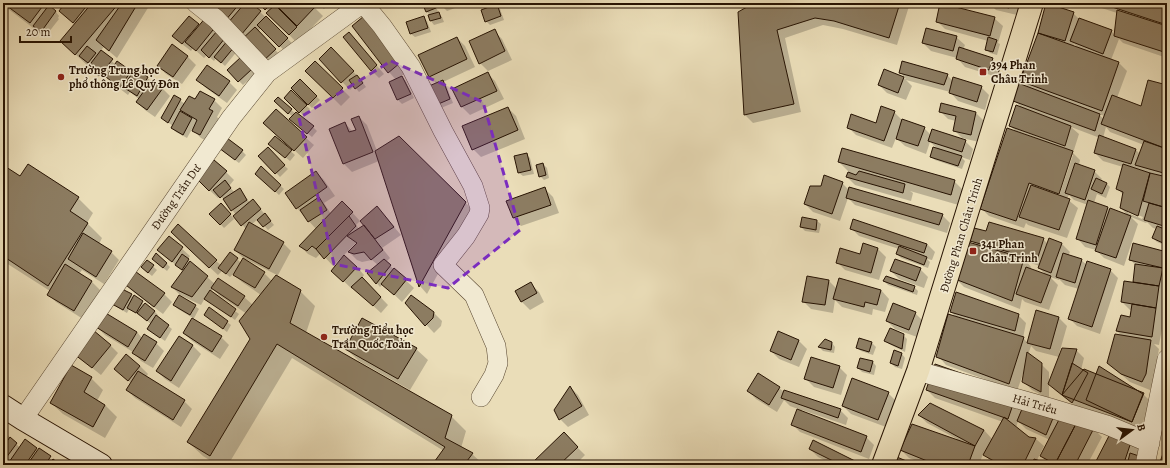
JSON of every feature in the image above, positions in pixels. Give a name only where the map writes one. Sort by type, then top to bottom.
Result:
[{"type":"main road","name":"Đường Phan Châu Trinh","points":[[883,465],[918,371],[1032,3]]},
{"type":"street","points":[[196,3],[216,19],[267,73]]},
{"type":"street","name":"Đường Trần Dư","points":[[22,420],[231,118],[267,73],[356,8],[359,3]]},
{"type":"street","points":[[363,3],[382,26],[411,67],[473,186],[480,208],[479,214],[466,236],[443,266],[474,295],[496,346],[498,363],[494,375],[481,397]]},
{"type":"street","points":[[1145,465],[1167,359]]},
{"type":"street","name":"Hải Triều","points":[[918,371],[1107,425],[1150,443]]},
{"type":"street","points":[[3,406],[22,420],[101,465]]},
{"type":"highlighted area","points":[[391,61],[483,102],[520,230],[448,288],[334,264],[299,118]]},
{"type":"building","points":[[3,3],[45,3],[30,23]]},
{"type":"building","points":[[65,3],[89,3],[73,23],[59,11]]},
{"type":"building","points":[[92,3],[119,3],[75,55],[60,41]]},
{"type":"building","points":[[122,3],[138,3],[109,51],[96,40]]},
{"type":"building","points":[[222,3],[240,3],[225,21],[215,12]]},
{"type":"building","points":[[245,3],[251,3],[261,11],[241,35],[227,24]]},
{"type":"building","points":[[259,3],[272,3],[265,10]]},
{"type":"building","points":[[274,3],[311,3],[315,7],[297,26]]},
{"type":"building","points":[[433,3],[436,8],[426,12],[423,5]]},
{"type":"building","points":[[754,3],[900,3],[889,38],[834,21],[815,18],[777,30],[794,104],[744,115],[738,12]]},
{"type":"building","points":[[940,3],[995,17],[990,36],[936,22]]},
{"type":"building","points":[[989,3],[1010,3],[1009,8]]},
{"type":"building","points":[[1046,3],[1074,12],[1065,41],[1038,33]]},
{"type":"building","points":[[1100,3],[1167,3],[1167,25]]},
{"type":"building","points":[[497,4],[501,16],[485,22],[481,10]]},
{"type":"building","points":[[49,5],[56,11],[41,32],[33,26]]},
{"type":"building","points":[[275,5],[297,27],[289,35],[266,13]]},
{"type":"building","points":[[1117,10],[1167,26],[1167,53],[1114,36]]},
{"type":"building","points":[[439,12],[441,18],[430,21],[428,15]]},
{"type":"building","points":[[189,16],[199,24],[182,44],[172,36]]},
{"type":"building","points":[[207,16],[217,25],[196,51],[185,42]]},
{"type":"building","points":[[266,16],[288,38],[279,47],[257,25]]},
{"type":"building","points":[[364,16],[400,63],[388,73],[352,26]]},
{"type":"building","points":[[424,16],[428,28],[410,34],[406,22]]},
{"type":"building","points":[[1079,18],[1112,30],[1103,54],[1070,41]]},
{"type":"building","points":[[255,27],[276,49],[261,63],[240,41]]},
{"type":"building","points":[[926,28],[957,36],[953,51],[922,43]]},
{"type":"building","points":[[495,29],[505,51],[479,64],[469,41]]},
{"type":"building","points":[[217,31],[225,38],[209,58],[201,50]]},
{"type":"building","points":[[349,32],[377,65],[371,71],[343,37]]},
{"type":"building","points":[[1038,33],[1119,62],[1102,111],[1020,81]]},
{"type":"building","points":[[457,37],[467,59],[429,77],[418,55]]},
{"type":"building","points":[[988,37],[997,40],[993,52],[985,50]]},
{"type":"building","points":[[228,40],[235,46],[221,63],[214,57]]},
{"type":"building","points":[[172,44],[188,56],[173,77],[157,66]]},
{"type":"building","points":[[87,46],[96,53],[88,63],[79,56]]},
{"type":"building","points":[[331,47],[354,71],[341,83],[319,59]]},
{"type":"building","points":[[959,47],[993,58],[989,70],[956,59]]},
{"type":"building","points":[[101,50],[113,59],[99,76],[88,67]]},
{"type":"building","points":[[241,57],[252,69],[238,82],[227,70]]},
{"type":"building","points":[[117,61],[131,71],[120,88],[106,77]]},
{"type":"building","points":[[315,61],[343,88],[333,98],[305,71]]},
{"type":"building","points":[[902,61],[948,74],[944,85],[899,73]]},
{"type":"building","points":[[207,65],[230,81],[219,96],[196,80]]},
{"type":"building","points":[[135,69],[148,77],[137,96],[123,87]]},
{"type":"building","points":[[884,69],[904,77],[898,93],[878,85]]},
{"type":"building","points":[[488,72],[497,91],[461,107],[452,89]]},
{"type":"building","points":[[357,75],[363,83],[355,89],[349,80]]},
{"type":"building","points":[[402,76],[411,94],[397,100],[389,82]]},
{"type":"building","points":[[953,77],[982,86],[977,102],[949,93]]},
{"type":"building","points":[[300,79],[317,96],[308,105],[291,88]]},
{"type":"building","points":[[152,80],[163,88],[147,110],[136,102]]},
{"type":"building","points":[[443,80],[450,99],[436,105],[429,86]]},
{"type":"building","points":[[1148,80],[1167,85],[1167,149],[1101,124],[1112,95],[1141,106]]},
{"type":"building","points":[[1018,83],[1100,114],[1095,131],[1013,101]]},
{"type":"building","points":[[291,90],[307,105],[299,113],[284,98]]},
{"type":"building","points":[[200,91],[215,99],[209,109],[213,111],[200,135],[192,131],[197,120],[180,110],[189,96],[195,99]]},
{"type":"building","points":[[174,95],[181,99],[168,123],[161,118]]},
{"type":"building","points":[[278,97],[292,109],[288,114],[274,101]]},
{"type":"building","points":[[941,103],[976,112],[971,135],[953,131],[956,116],[939,112]]},
{"type":"building","points":[[1016,105],[1071,126],[1065,146],[1009,126]]},
{"type":"building","points":[[881,106],[895,111],[884,141],[847,128],[851,114],[876,123]]},
{"type":"building","points":[[508,107],[518,130],[472,150],[462,126]]},
{"type":"building","points":[[276,109],[307,137],[294,151],[263,123]]},
{"type":"building","points":[[180,111],[192,118],[183,135],[171,128]]},
{"type":"building","points":[[296,112],[314,126],[307,134],[289,119]]},
{"type":"building","points":[[359,116],[373,152],[343,164],[329,129],[345,122],[349,132],[356,130],[351,119]]},
{"type":"building","points":[[902,119],[925,127],[918,146],[896,139]]},
{"type":"building","points":[[1007,128],[1073,151],[1059,194],[1029,183],[1016,221],[980,209]]},
{"type":"building","points":[[932,129],[966,140],[962,152],[928,141]]},
{"type":"building","points":[[1099,135],[1136,149],[1131,164],[1094,153]]},
{"type":"building","points":[[275,136],[292,150],[285,158],[268,144]]},
{"type":"building","points":[[399,136],[466,202],[419,287],[375,151]]},
{"type":"building","points":[[227,138],[243,150],[235,160],[219,148]]},
{"type":"building","points":[[1144,141],[1167,149],[1167,174],[1135,165]]},
{"type":"building","points":[[268,147],[285,165],[275,174],[258,156]]},
{"type":"building","points":[[933,147],[962,156],[958,166],[930,157]]},
{"type":"building","points":[[842,148],[955,180],[951,195],[838,162]]},
{"type":"building","points":[[527,153],[531,170],[518,173],[514,156]]},
{"type":"building","points":[[214,160],[227,171],[209,191],[197,179]]},
{"type":"building","points":[[543,163],[546,175],[539,177],[536,165]]},
{"type":"building","points":[[1075,163],[1095,170],[1085,200],[1065,193]]},
{"type":"building","points":[[28,164],[79,197],[70,211],[88,223],[48,286],[3,256],[3,165],[20,176]]},
{"type":"building","points":[[1123,164],[1150,173],[1138,216],[1120,208],[1123,192],[1116,189]]},
{"type":"building","points":[[261,166],[281,185],[275,192],[255,174]]},
{"type":"building","points":[[316,171],[327,187],[296,209],[285,193]]},
{"type":"building","points":[[859,171],[905,184],[903,193],[846,177],[848,172],[856,175]]},
{"type":"building","points":[[1150,173],[1167,177],[1167,208],[1143,201]]},
{"type":"building","points":[[824,175],[843,182],[832,214],[804,204],[810,186],[821,186]]},
{"type":"building","points":[[1096,178],[1107,183],[1102,194],[1091,189]]},
{"type":"building","points":[[225,180],[231,188],[220,198],[213,190]]},
{"type":"building","points":[[1031,185],[1070,199],[1059,230],[1019,217]]},
{"type":"building","points":[[545,187],[551,205],[513,218],[506,201]]},
{"type":"building","points":[[849,187],[943,214],[939,225],[846,198]]},
{"type":"building","points":[[240,188],[247,200],[231,211],[223,199]]},
{"type":"building","points":[[319,197],[327,210],[308,222],[300,210]]},
{"type":"building","points":[[253,199],[261,209],[241,226],[233,216]]},
{"type":"building","points":[[1088,200],[1108,207],[1096,245],[1076,239]]},
{"type":"building","points":[[342,201],[353,212],[316,249],[312,246],[307,251],[299,246]]},
{"type":"building","points":[[221,203],[231,214],[220,225],[209,214]]},
{"type":"building","points":[[1149,203],[1167,208],[1167,227],[1144,220]]},
{"type":"building","points":[[377,206],[394,227],[375,239],[360,221]]},
{"type":"building","points":[[1110,208],[1131,216],[1116,258],[1095,251]]},
{"type":"building","points":[[265,213],[271,221],[263,227],[257,220]]},
{"type":"building","points":[[349,216],[356,226],[324,259],[316,249]]},
{"type":"building","points":[[802,217],[817,220],[816,230],[800,227]]},
{"type":"building","points":[[853,219],[927,244],[924,253],[850,229]]},
{"type":"building","points":[[249,222],[284,242],[269,269],[234,250]]},
{"type":"building","points":[[989,222],[1044,238],[1037,260],[970,241],[974,228],[986,231]]},
{"type":"building","points":[[178,224],[217,260],[209,268],[171,232]]},
{"type":"building","points":[[364,225],[383,250],[371,260],[364,252],[354,254],[348,252],[357,243],[347,236]]},
{"type":"building","points":[[1157,226],[1167,230],[1163,243],[1152,238]]},
{"type":"building","points":[[83,233],[112,251],[96,277],[68,259]]},
{"type":"building","points":[[169,236],[183,247],[172,262],[157,250]]},
{"type":"building","points":[[1049,238],[1062,243],[1051,273],[1038,268]]},
{"type":"building","points":[[968,242],[1024,258],[1012,301],[955,279]]},
{"type":"building","points":[[863,243],[878,248],[871,273],[836,263],[840,248],[860,254]]},
{"type":"building","points":[[1133,243],[1167,252],[1163,268],[1129,260]]},
{"type":"building","points":[[899,246],[927,257],[924,265],[896,254]]},
{"type":"building","points":[[230,252],[238,258],[226,274],[218,268]]},
{"type":"building","points":[[156,253],[167,263],[163,268],[152,259]]},
{"type":"building","points":[[1063,253],[1082,259],[1075,283],[1056,277]]},
{"type":"building","points":[[182,254],[189,259],[182,270],[175,265]]},
{"type":"building","points":[[344,255],[357,267],[343,282],[331,271]]},
{"type":"building","points":[[243,258],[265,272],[255,288],[233,275]]},
{"type":"building","points":[[384,259],[391,265],[376,284],[367,273]]},
{"type":"building","points":[[895,259],[921,268],[916,281],[890,271]]},
{"type":"building","points":[[147,260],[154,265],[148,273],[141,267]]},
{"type":"building","points":[[190,261],[208,276],[192,297],[171,287]]},
{"type":"building","points":[[1087,261],[1111,269],[1092,327],[1068,319]]},
{"type":"building","points":[[65,264],[92,281],[74,311],[47,295]]},
{"type":"building","points":[[1135,264],[1163,268],[1159,286],[1133,282]]},
{"type":"building","points":[[1026,267],[1051,276],[1041,303],[1016,294]]},
{"type":"building","points":[[394,268],[407,279],[394,295],[381,284]]},
{"type":"building","points":[[132,269],[165,293],[154,307],[122,282]]},
{"type":"building","points":[[276,275],[301,290],[290,323],[452,415],[445,438],[473,453],[464,465],[432,465],[445,447],[277,344],[210,456],[187,442],[250,339],[239,321]]},
{"type":"building","points":[[807,276],[829,280],[825,305],[802,302]]},
{"type":"building","points":[[886,276],[915,286],[913,292],[883,281]]},
{"type":"building","points":[[362,277],[381,297],[373,306],[351,287]]},
{"type":"building","points":[[218,278],[245,296],[238,306],[211,288]]},
{"type":"building","points":[[839,278],[881,290],[877,305],[865,302],[864,307],[833,299]]},
{"type":"building","points":[[1124,281],[1159,286],[1156,308],[1121,302]]},
{"type":"building","points":[[531,282],[537,293],[521,302],[515,291]]},
{"type":"building","points":[[120,288],[132,294],[123,310],[112,304]]},
{"type":"building","points":[[210,290],[236,309],[231,317],[204,299]]},
{"type":"building","points":[[956,292],[1019,314],[1015,331],[950,312]]},
{"type":"building","points":[[134,295],[143,301],[136,313],[127,308]]},
{"type":"building","points":[[179,295],[196,305],[190,315],[173,305]]},
{"type":"building","points":[[411,295],[434,312],[433,318],[425,326],[405,303]]},
{"type":"building","points":[[145,303],[155,311],[147,321],[137,313]]},
{"type":"building","points":[[893,303],[916,312],[909,330],[886,321]]},
{"type":"building","points":[[1132,304],[1156,308],[1152,337],[1116,331],[1121,315],[1130,317]]},
{"type":"building","points":[[209,307],[228,321],[223,329],[204,315]]},
{"type":"building","points":[[1036,310],[1059,317],[1050,349],[1027,343]]},
{"type":"building","points":[[104,312],[137,332],[128,347],[96,327]]},
{"type":"building","points":[[948,314],[1024,337],[1009,384],[936,357]]},
{"type":"building","points":[[156,315],[169,325],[160,338],[147,329]]},
{"type":"building","points":[[192,318],[222,336],[212,352],[183,333]]},
{"type":"building","points":[[362,318],[417,348],[398,379],[345,349]]},
{"type":"building","points":[[890,328],[904,334],[902,349],[884,341]]},
{"type":"building","points":[[93,330],[111,345],[92,368],[74,354]]},
{"type":"building","points":[[778,331],[799,340],[791,360],[770,351]]},
{"type":"building","points":[[144,334],[157,342],[145,361],[132,353]]},
{"type":"building","points":[[1115,334],[1151,340],[1146,374],[1142,382],[1121,374],[1107,363]]},
{"type":"building","points":[[179,336],[193,345],[171,381],[156,371]]},
{"type":"building","points":[[859,338],[872,342],[869,352],[856,348]]},
{"type":"building","points":[[825,339],[832,342],[831,350],[818,347]]},
{"type":"building","points":[[1062,348],[1077,349],[1062,395],[1048,384]]},
{"type":"building","points":[[894,350],[902,353],[898,366],[890,363]]},
{"type":"building","points":[[1027,352],[1042,363],[1041,392],[1022,382]]},
{"type":"building","points":[[126,354],[140,366],[128,381],[114,369]]},
{"type":"building","points":[[811,357],[840,366],[833,388],[804,379]]},
{"type":"building","points":[[860,358],[873,361],[870,372],[857,368]]},
{"type":"building","points":[[1072,363],[1088,373],[1072,403],[1062,395]]},
{"type":"building","points":[[935,364],[1017,393],[1008,419],[926,390]]},
{"type":"building","points":[[71,365],[92,377],[84,392],[105,405],[93,427],[50,403]]},
{"type":"building","points":[[1099,366],[1143,394],[1132,422],[1086,400]]},
{"type":"building","points":[[1084,369],[1144,393],[1132,422],[1062,395]]},
{"type":"building","points":[[138,371],[185,400],[173,420],[126,390]]},
{"type":"building","points":[[758,373],[780,387],[769,405],[747,391]]},
{"type":"building","points":[[852,378],[889,392],[878,420],[842,406]]},
{"type":"building","points":[[570,386],[582,406],[559,420],[554,410]]},
{"type":"building","points":[[784,390],[841,409],[838,418],[781,398]]},
{"type":"building","points":[[1027,397],[1056,411],[1046,435],[1017,421]]},
{"type":"building","points":[[930,403],[984,430],[975,446],[918,415]]},
{"type":"building","points":[[797,409],[867,436],[861,452],[791,425]]},
{"type":"building","points":[[1063,412],[1078,420],[1055,464],[1040,456]]},
{"type":"building","points":[[1004,417],[1029,437],[1036,438],[1023,465],[1001,465],[983,455]]},
{"type":"building","points":[[1078,420],[1094,428],[1075,465],[1056,465],[1055,464]]},
{"type":"building","points":[[912,424],[975,446],[968,465],[937,465],[900,450]]},
{"type":"building","points":[[564,432],[578,447],[559,465],[530,465]]},
{"type":"building","points":[[1111,432],[1132,439],[1124,463],[1094,465]]},
{"type":"building","points":[[10,437],[17,443],[3,462],[3,447]]},
{"type":"building","points":[[25,439],[37,448],[25,465],[7,465]]},
{"type":"building","points":[[813,440],[861,464],[841,465],[809,449]]},
{"type":"building","points":[[1167,442],[1167,465],[1159,465]]},
{"type":"building","points":[[39,448],[51,456],[45,465],[27,465]]},
{"type":"building","points":[[1130,453],[1142,457],[1139,465],[1127,465]]},
{"type":"building","points":[[892,455],[916,465],[891,465]]},
{"type":"building","points":[[53,459],[61,465],[48,465]]},
{"type":"building","points":[[1034,459],[1053,465],[1032,465]]},
{"type":"place","name":"394 Phan Châu Trinh","points":[[983,72]]},
{"type":"place","name":"Trường Trung học phổ thông Lê Quý Đôn","points":[[61,77]]},
{"type":"place","name":"341 Phan Châu Trinh","points":[[973,251]]},
{"type":"place","name":"Trường Tiểu học Trần Quốc Toản","points":[[324,337]]}]
